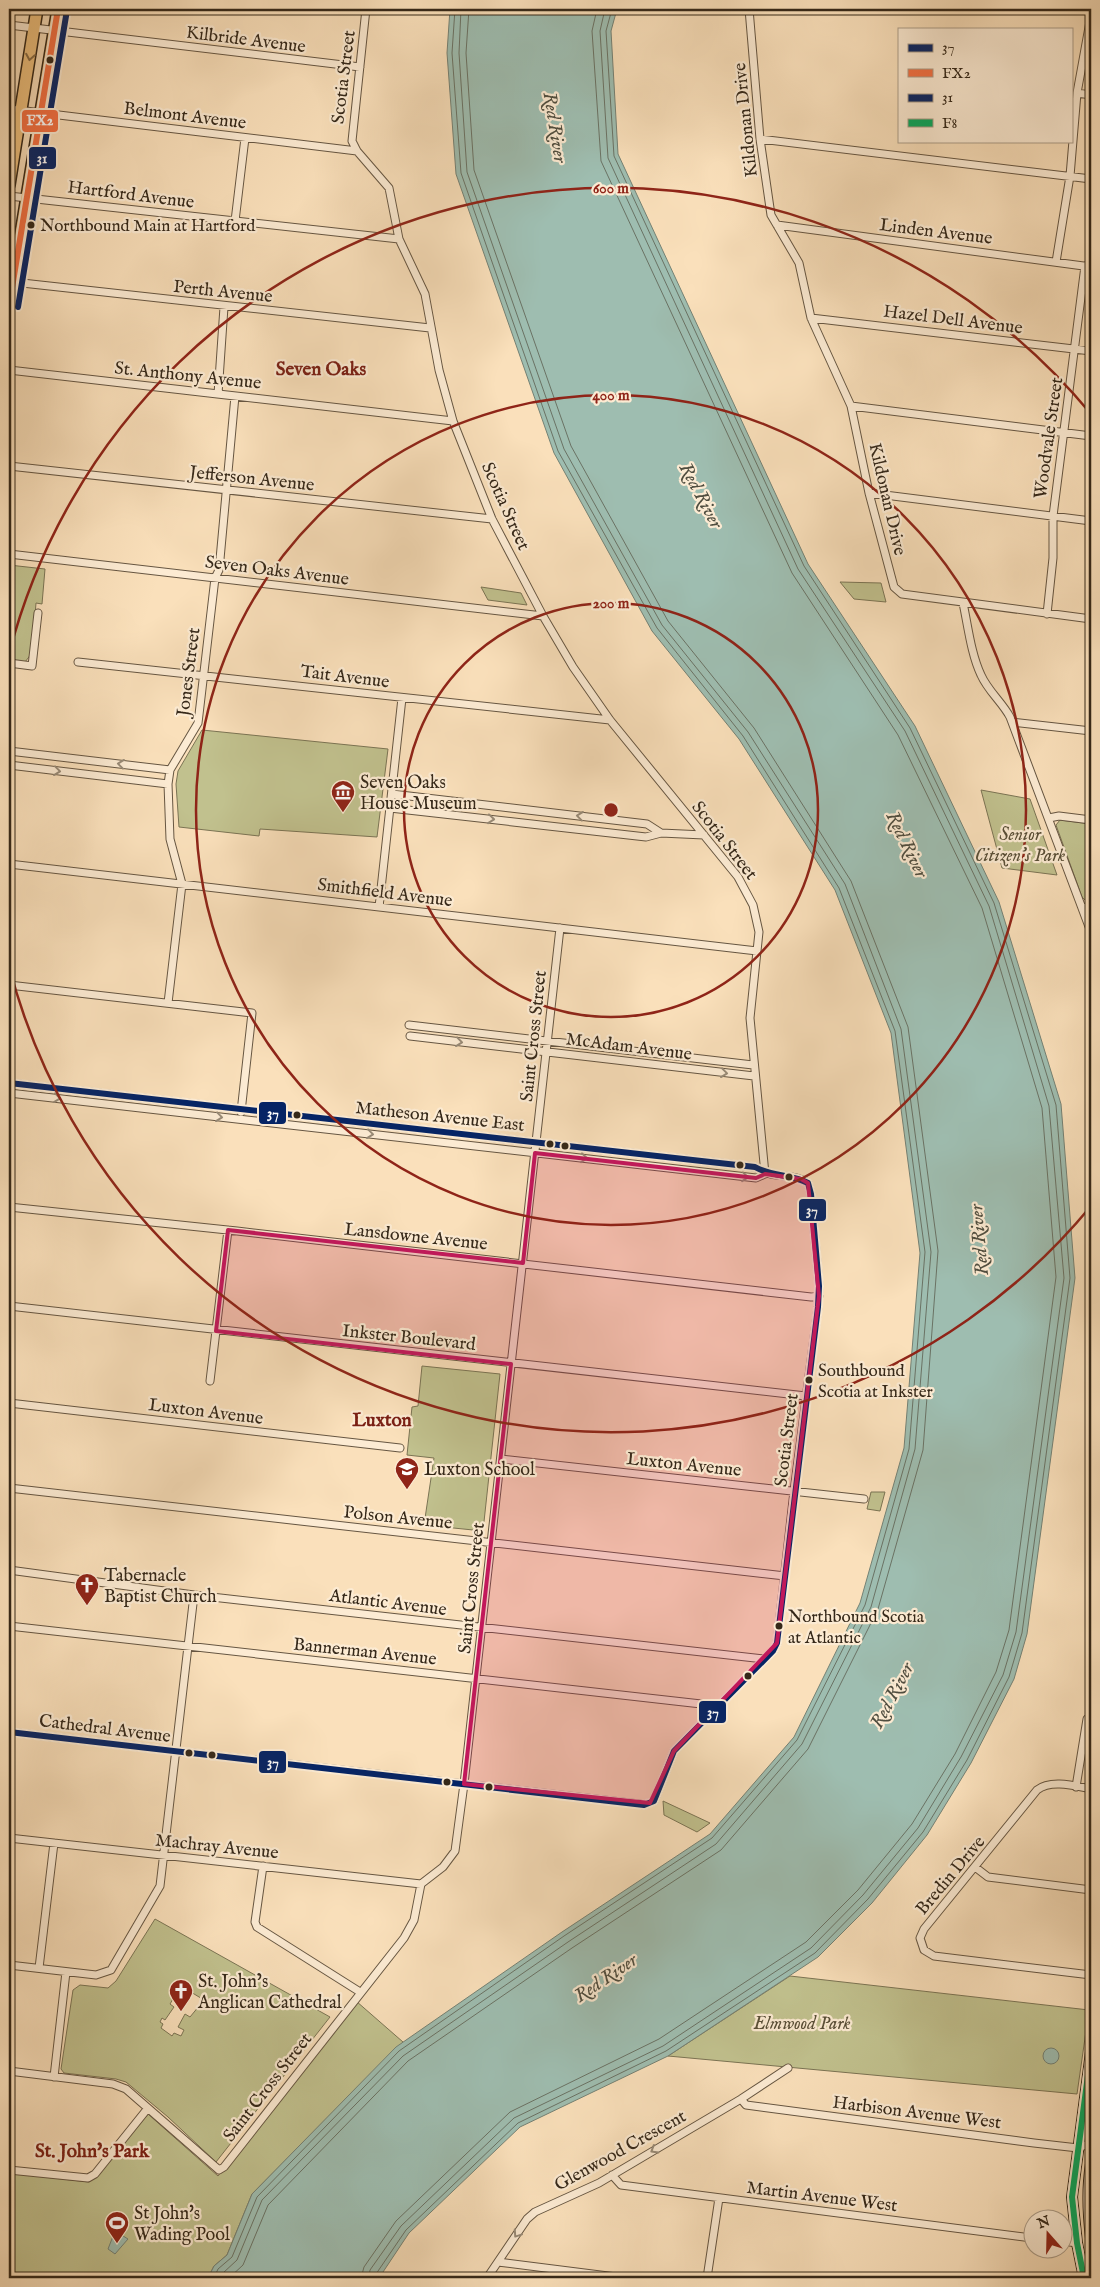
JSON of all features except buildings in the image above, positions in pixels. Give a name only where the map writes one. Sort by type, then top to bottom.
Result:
[{"type":"main road","points":[[9,185],[38,9]]},
{"type":"main road","points":[[9,306],[11,282],[58,9]]},
{"type":"main road","points":[[1084,2278],[1077,2243],[1072,2197],[1091,2058]]},
{"type":"main road","points":[[1091,2164],[1088,2180],[1091,2238]]},
{"type":"street","name":"Scotia Street","points":[[366,9],[351,135],[352,141],[357,151],[389,188],[399,239],[422,286],[452,421],[492,519],[542,616],[573,667],[610,720],[738,877],[746,891],[757,918],[759,932],[750,1018],[754,1076],[765,1174],[801,1179],[808,1184],[819,1296],[777,1643],[773,1651],[674,1751],[654,1801],[644,1805]]},
{"type":"street","name":"Kildonan Drive","points":[[749,9],[760,139],[771,215],[799,263],[811,318],[851,406],[869,493],[894,587],[902,594],[1091,619]]},
{"type":"street","points":[[1076,9],[1091,11]]},
{"type":"street","points":[[1056,262],[1070,176],[1077,93],[1091,16]]},
{"type":"street","name":"Kilbride Avenue","points":[[9,25],[360,67]]},
{"type":"street","points":[[1077,93],[1091,95]]},
{"type":"street","name":"Belmont Avenue","points":[[9,109],[357,151]]},
{"type":"street","points":[[236,221],[245,138]]},
{"type":"street","points":[[760,139],[1091,179]]},
{"type":"street","name":"Hartford Avenue","points":[[9,196],[399,239]]},
{"type":"street","name":"Linden Avenue","points":[[777,225],[1088,266]]},
{"type":"street","name":"Woodvale Street","points":[[1046,614],[1053,558],[1052,516],[1088,266]]},
{"type":"street","name":"Perth Avenue","points":[[11,282],[224,307],[430,328]]},
{"type":"street","points":[[218,394],[224,307]]},
{"type":"street","name":"Hazel Dell Avenue","points":[[811,318],[1091,351]]},
{"type":"street","name":"St. Anthony Avenue","points":[[9,370],[452,421]]},
{"type":"street","name":"Jones Street","points":[[168,1003],[182,884],[170,839],[168,784],[170,770],[198,724],[215,578],[219,570],[228,490],[235,396]]},
{"type":"street","points":[[851,406],[1091,436]]},
{"type":"street","name":"Jefferson Avenue","points":[[9,466],[492,519]]},
{"type":"street","points":[[869,493],[1091,521]]},
{"type":"street","name":"Seven Oaks Avenue","points":[[9,554],[542,616]]},
{"type":"street","points":[[963,603],[980,674],[987,686],[1003,703],[1012,722],[1050,818],[1091,932]]},
{"type":"street","points":[[9,663],[32,666],[38,613]]},
{"type":"street","name":"Tait Avenue","points":[[78,662],[610,720]]},
{"type":"street","points":[[379,907],[402,698]]},
{"type":"street","points":[[1012,722],[1091,731]]},
{"type":"street","points":[[9,751],[170,770]]},
{"type":"street","points":[[9,765],[168,784]]},
{"type":"street","points":[[392,794],[647,824],[661,833]]},
{"type":"street","points":[[390,808],[646,837],[661,833],[704,835]]},
{"type":"street","points":[[1050,818],[1059,816],[1091,820]]},
{"type":"street","name":"Smithfield Avenue","points":[[9,864],[757,951]]},
{"type":"street","points":[[1082,908],[1091,906]]},
{"type":"street","name":"Saint Cross Street","points":[[148,2108],[219,2170],[224,2167],[404,1938],[414,1920],[421,1884],[443,1867],[454,1851],[464,1784],[560,928]]},
{"type":"street","points":[[9,985],[252,1013],[241,1119]]},
{"type":"street","name":"McAdam Avenue","points":[[409,1025],[753,1065]]},
{"type":"street","name":"McAdam Avenue","points":[[410,1036],[754,1076]]},
{"type":"street","name":"Matheson Avenue East","points":[[9,1082],[755,1167],[765,1174]]},
{"type":"street","name":"Matheson Avenue East","points":[[9,1093],[756,1178],[765,1174]]},
{"type":"street","name":"Lansdowne Avenue","points":[[9,1207],[228,1230],[811,1297],[819,1296]]},
{"type":"street","points":[[210,1381],[228,1230]]},
{"type":"street","name":"Inkster Boulevard","points":[[9,1306],[216,1331],[806,1396]]},
{"type":"street","name":"Luxton Avenue","points":[[9,1403],[400,1448]]},
{"type":"street","name":"Luxton Avenue","points":[[501,1459],[864,1500]]},
{"type":"street","name":"Polson Avenue","points":[[9,1488],[785,1576]]},
{"type":"street","name":"Atlantic Avenue","points":[[9,1570],[194,1595],[764,1659]]},
{"type":"street","points":[[9,1965],[96,1976],[111,1970],[160,1886],[194,1595]]},
{"type":"street","name":"Bannerman Avenue","points":[[9,1626],[719,1706]]},
{"type":"street","points":[[1076,1787],[1087,1719]]},
{"type":"street","name":"Cathedral Avenue","points":[[9,1732],[644,1805]]},
{"type":"street","name":"Bredin Drive","points":[[1091,1789],[1052,1784],[1036,1790],[922,1933],[920,1942],[925,1952],[934,1956],[1091,1975]]},
{"type":"street","name":"Machray Avenue","points":[[9,1838],[421,1884]]},
{"type":"street","points":[[39,1968],[54,1843]]},
{"type":"street","points":[[262,1866],[255,1922],[257,1927],[360,1992]]},
{"type":"street","points":[[975,1867],[988,1877],[1091,1890]]},
{"type":"street","points":[[54,2077],[66,1972]]},
{"type":"street","name":"Glenwood Crescent","points":[[487,2278],[527,2219],[535,2212],[612,2175],[741,2099],[788,2068]]},
{"type":"street","points":[[9,2072],[113,2084],[126,2089],[148,2108],[95,2174],[88,2178],[9,2170]]},
{"type":"street","name":"Harbison Avenue West","points":[[741,2099],[746,2105],[1078,2148],[1091,2143]]},
{"type":"street","name":"Martin Avenue West","points":[[612,2175],[621,2185],[1022,2237]]},
{"type":"street","points":[[708,2278],[719,2198]]},
{"type":"street","points":[[1072,2243],[1077,2243]]},
{"type":"street","points":[[498,2262],[624,2278]]},
{"type":"highlighted area","points":[[535,1153],[756,1178],[765,1174],[801,1179],[808,1183],[819,1296],[777,1643],[674,1751],[650,1803],[464,1784],[511,1364],[216,1331],[228,1230],[523,1263]]},
{"type":"green space","points":[[9,565],[45,569],[42,604],[36,603],[32,653],[25,662],[9,661]]},
{"type":"green space","points":[[840,582],[881,583],[886,602],[854,599]]},
{"type":"green space","points":[[481,587],[521,593],[527,605],[488,600]]},
{"type":"green space","points":[[202,730],[388,749],[377,837],[260,829],[259,836],[179,827],[176,784],[178,771]]},
{"type":"green space","name":"Senior Citizen's Park","points":[[981,790],[1030,799],[1057,875],[1002,868]]},
{"type":"green space","points":[[1060,820],[1091,824],[1091,902],[1086,901],[1082,897],[1056,825]]},
{"type":"green space","points":[[422,1366],[500,1374],[483,1531],[424,1525],[434,1458],[407,1455],[412,1407],[418,1406]]},
{"type":"green space","points":[[871,1492],[885,1492],[880,1511],[867,1509]]},
{"type":"green space","points":[[663,1801],[710,1823],[697,1832],[664,1815]]},
{"type":"green space","points":[[155,1919],[330,2017],[216,2162],[168,2117],[126,2082],[116,2079],[64,2073],[61,2069],[73,1990],[80,1985],[108,1988],[116,1981]],"holes":[[[181,1986],[204,2000],[190,2017],[185,2014],[178,2027],[184,2030],[181,2036],[174,2033],[172,2036],[161,2028],[163,2024],[160,2022],[162,2018],[165,2020],[174,2007],[170,2004]]]},
{"type":"green space","name":"Elmwood Park","points":[[790,1976],[1089,2010],[1077,2094],[668,2056]]},
{"type":"green space","points":[[356,2001],[403,2042],[252,2194],[227,2255],[214,2266],[208,2278],[9,2278],[9,2173],[89,2182],[148,2114],[218,2176]]},
{"type":"water","name":"Red River","points":[[450,9],[617,9],[611,31],[618,154],[808,564],[915,726],[999,902],[1061,1104],[1075,1278],[1027,1634],[1014,1679],[971,1763],[927,1835],[872,1903],[818,1957],[668,2056],[520,2127],[409,2233],[379,2278],[208,2278],[214,2266],[227,2255],[252,2194],[396,2047],[562,1932],[710,1834],[794,1737],[860,1603],[904,1448],[920,1253],[891,1033],[835,890],[739,739],[652,631],[554,453],[456,174],[447,53]]},
{"type":"water","points":[[1051,2048],[1057,2050],[1059,2056],[1057,2062],[1051,2064],[1045,2062],[1043,2056],[1045,2050]]},
{"type":"water","name":"St John's Wading Pool","points":[[115,2231],[128,2239],[115,2254],[108,2249]]},
{"type":"transit line","name":"FX2","points":[[9,306],[58,9]]},
{"type":"transit line","name":"31","points":[[18,307],[67,10]]},
{"type":"transit line","name":"37","points":[[9,1083],[755,1167],[808,1183],[811,1194],[819,1286],[777,1643],[773,1651],[674,1751],[654,1801],[644,1805],[9,1732]]},
{"type":"transit line","name":"F8","points":[[1084,2278],[1077,2243],[1072,2197],[1091,2052]]},
{"type":"place","name":"Northbound Main at Hartford","points":[[31,225]]},
{"type":"place","name":"Seven Oaks House Museum","points":[[343,813]]},
{"type":"place","name":"Southbound Scotia at Inkster","points":[[809,1380]]},
{"type":"place","name":"Luxton School","points":[[407,1490]]},
{"type":"place","name":"Tabernacle Baptist Church","points":[[87,1606]]},
{"type":"place","name":"Northbound Scotia at Atlantic","points":[[779,1626]]},
{"type":"place","name":"St. John’s Anglican Cathedral","points":[[181,2012]]},
{"type":"place","name":"St John's Wading Pool","points":[[117,2244]]},
{"type":"district","name":"Seven Oaks","points":[[321,368]]},
{"type":"district","name":"Luxton","points":[[382,1419]]},
{"type":"district","name":"St. John's Park","points":[[92,2150]]}]
